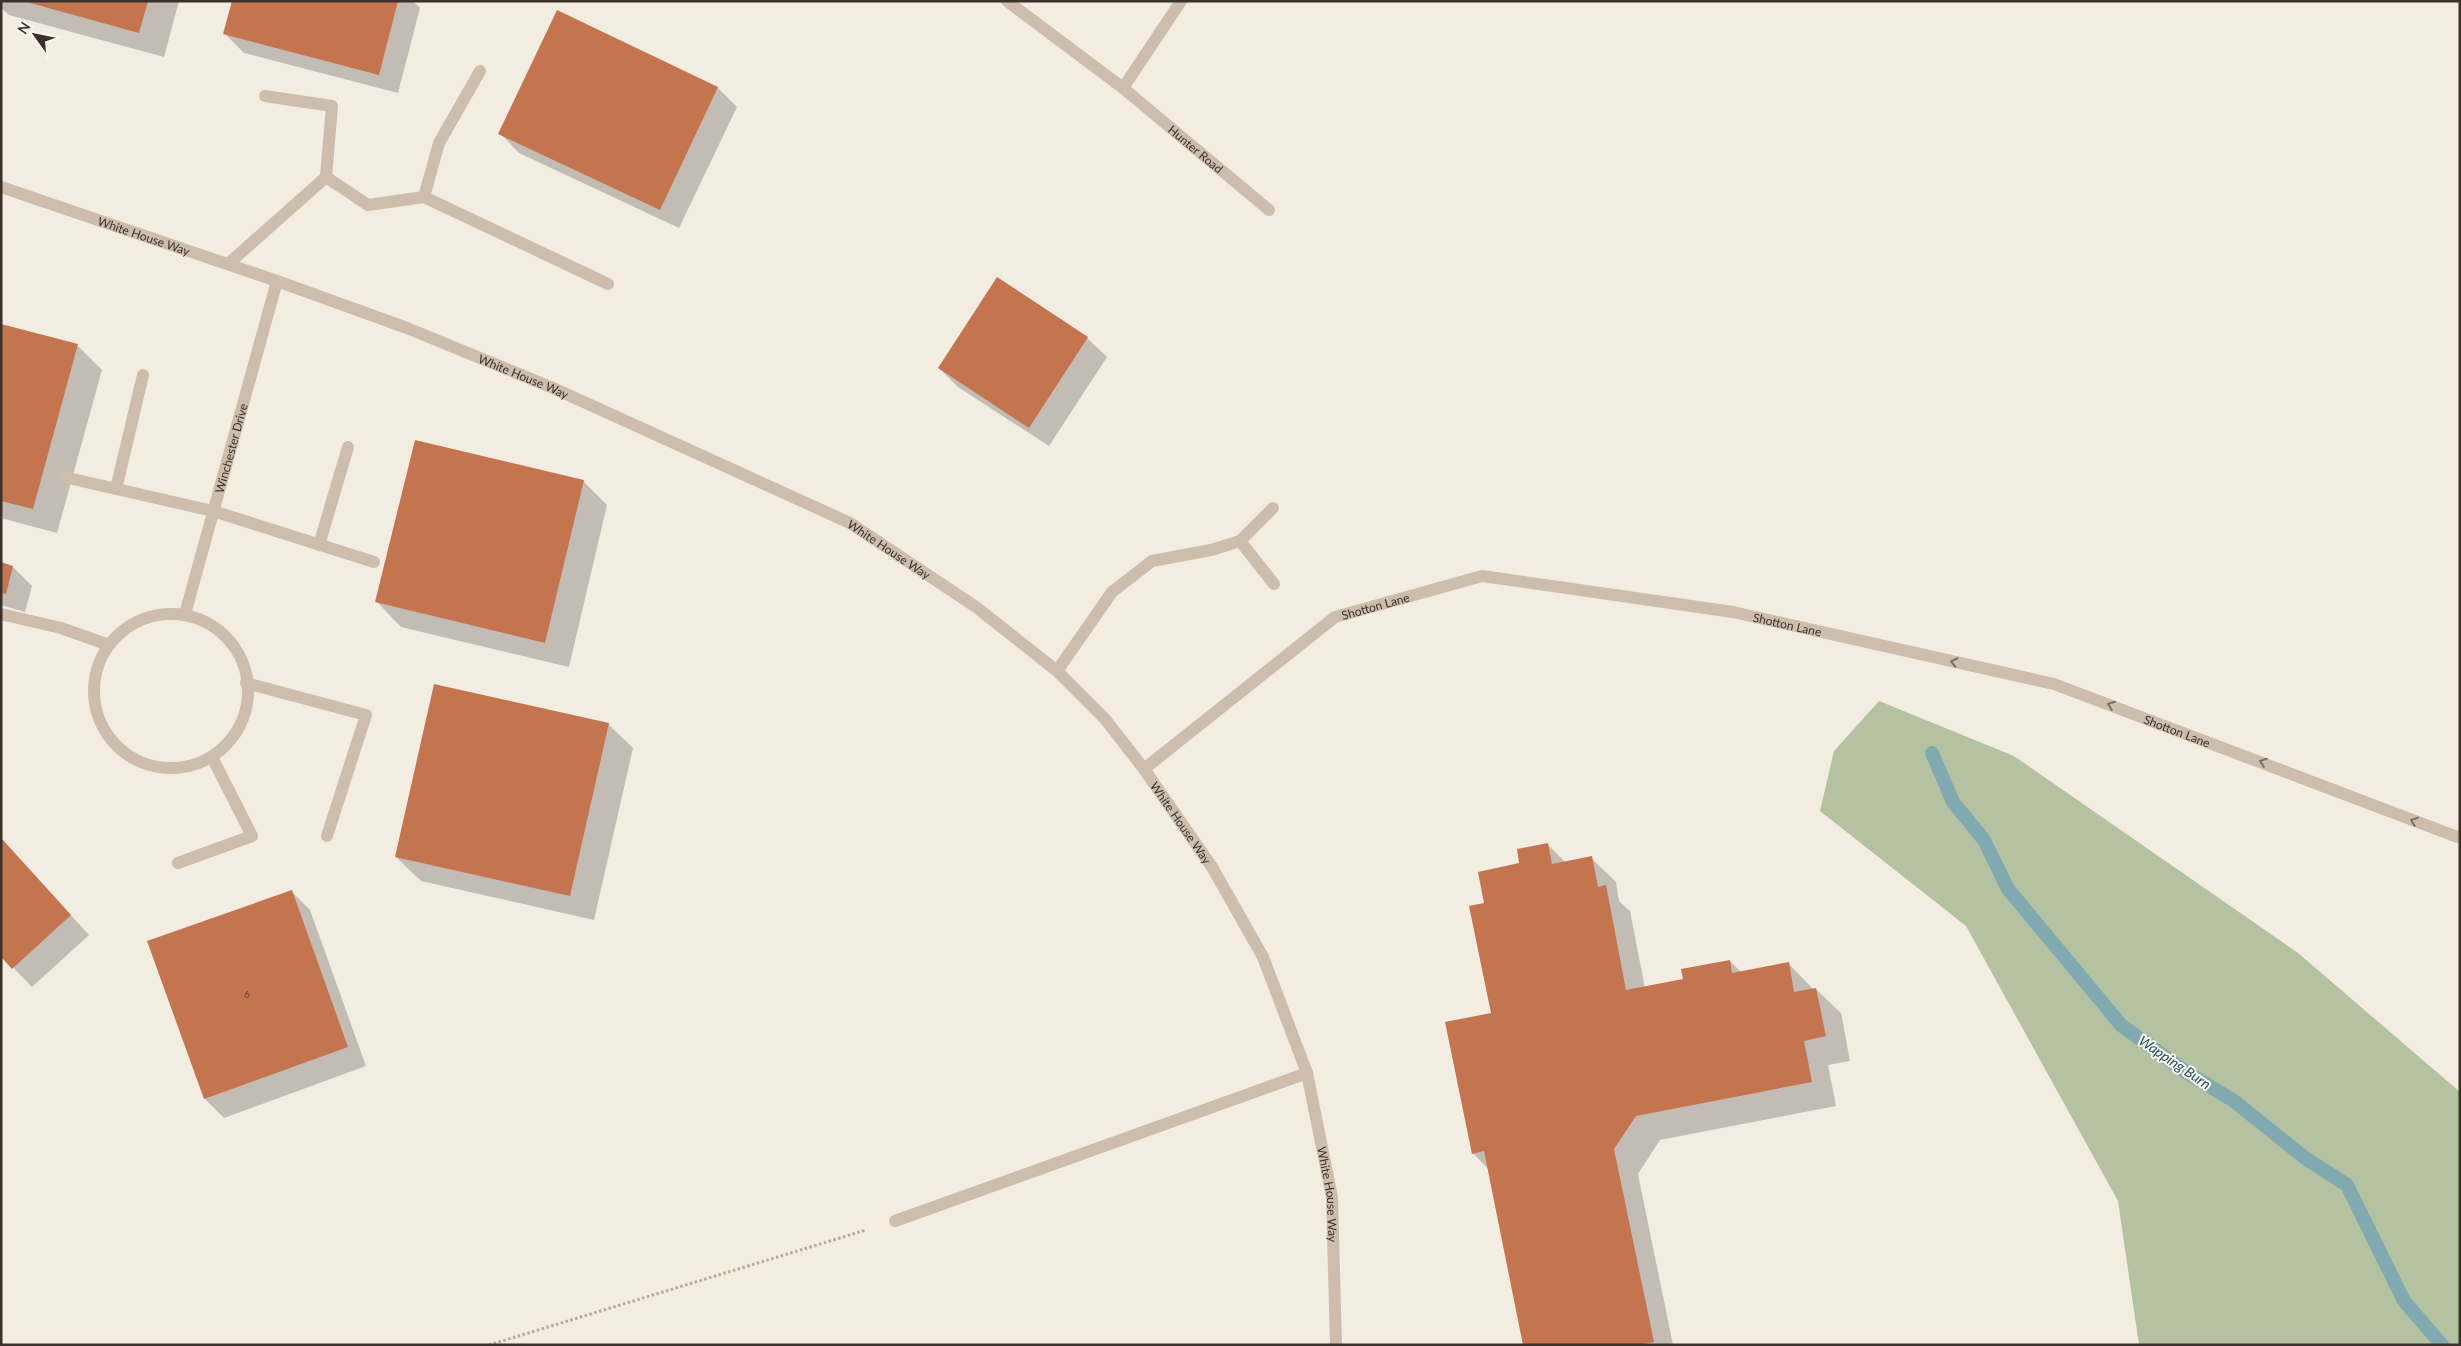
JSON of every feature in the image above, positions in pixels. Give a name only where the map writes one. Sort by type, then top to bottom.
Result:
[{"type":"street","name":"Hunter Road","points":[[1007,1],[1123,88],[1269,210]]},
{"type":"street","points":[[1123,88],[1181,1]]},
{"type":"street","points":[[424,197],[438,143],[480,71]]},
{"type":"street","points":[[228,264],[326,177],[332,106],[266,96]]},
{"type":"street","points":[[326,177],[368,205],[424,197],[608,284]]},
{"type":"street","name":"White House Way","points":[[1,187],[277,281],[407,328],[553,388],[850,523],[976,607],[1057,671],[1105,719],[1144,769],[1212,866],[1263,957],[1307,1073],[1332,1197],[1336,1345]]},
{"type":"street","name":"Winchester Drive","points":[[185,614],[277,281]]},
{"type":"street","points":[[116,489],[143,375]]},
{"type":"street","points":[[319,545],[348,447]]},
{"type":"street","points":[[64,477],[213,511],[374,562]]},
{"type":"street","points":[[1057,671],[1112,592],[1152,561],[1211,550],[1240,541],[1273,508]]},
{"type":"street","points":[[1240,541],[1274,584]]},
{"type":"street","name":"Shotton Lane","points":[[1144,769],[1334,617],[1482,576],[1733,612],[2054,684],[2460,838]]},
{"type":"street","points":[[1,614],[62,628],[109,645]]},
{"type":"street","points":[[158,614],[185,614],[200,618],[223,632],[239,654],[248,692],[244,718],[232,738],[212,757],[182,768],[156,767],[130,757],[112,742],[98,718],[94,681],[102,655],[118,634],[132,623],[158,614]]},
{"type":"street","points":[[246,682],[366,715],[327,836]]},
{"type":"street","points":[[178,863],[252,836],[212,757]]},
{"type":"street","points":[[894,1221],[1307,1073]]},
{"type":"path","points":[[489,1345],[894,1221]]},
{"type":"green space","points":[[1879,701],[2014,756],[2298,953],[2460,1092],[2460,1345],[2139,1345],[2118,1201],[1966,926],[1820,811],[1834,751]]},
{"type":"building","points":[[23,1],[148,1],[139,33]]},
{"type":"building","points":[[232,1],[398,1],[379,75],[223,34]]},
{"type":"building","points":[[557,10],[718,87],[660,210],[498,134]]},
{"type":"building","points":[[997,277],[1088,337],[1029,428],[938,368]]},
{"type":"building","points":[[1,324],[78,344],[33,509],[1,501]]},
{"type":"building","points":[[415,440],[584,480],[545,643],[375,602]]},
{"type":"building","points":[[1,562],[13,566],[6,594],[1,593]]},
{"type":"building","points":[[434,684],[609,723],[570,896],[395,857]]},
{"type":"building","points":[[1,838],[71,915],[12,969],[1,957]]},
{"type":"building","points":[[1548,843],[1552,864],[1592,856],[1598,887],[1606,885],[1626,990],[1683,979],[1681,969],[1730,960],[1732,973],[1789,962],[1794,992],[1816,988],[1826,1036],[1804,1041],[1812,1082],[1636,1116],[1614,1149],[1654,1342],[1639,1345],[1523,1345],[1484,1151],[1472,1154],[1445,1022],[1491,1013],[1469,906],[1484,903],[1478,872],[1519,863],[1517,849]]},
{"type":"building","points":[[292,890],[348,1047],[204,1099],[147,941]]},
{"type":"waterway","name":"Wapping Burn","points":[[1932,753],[1953,802],[1984,840],[2008,889],[2121,1025],[2183,1070],[2234,1101],[2305,1158],[2347,1185],[2404,1301],[2442,1345]]}]
